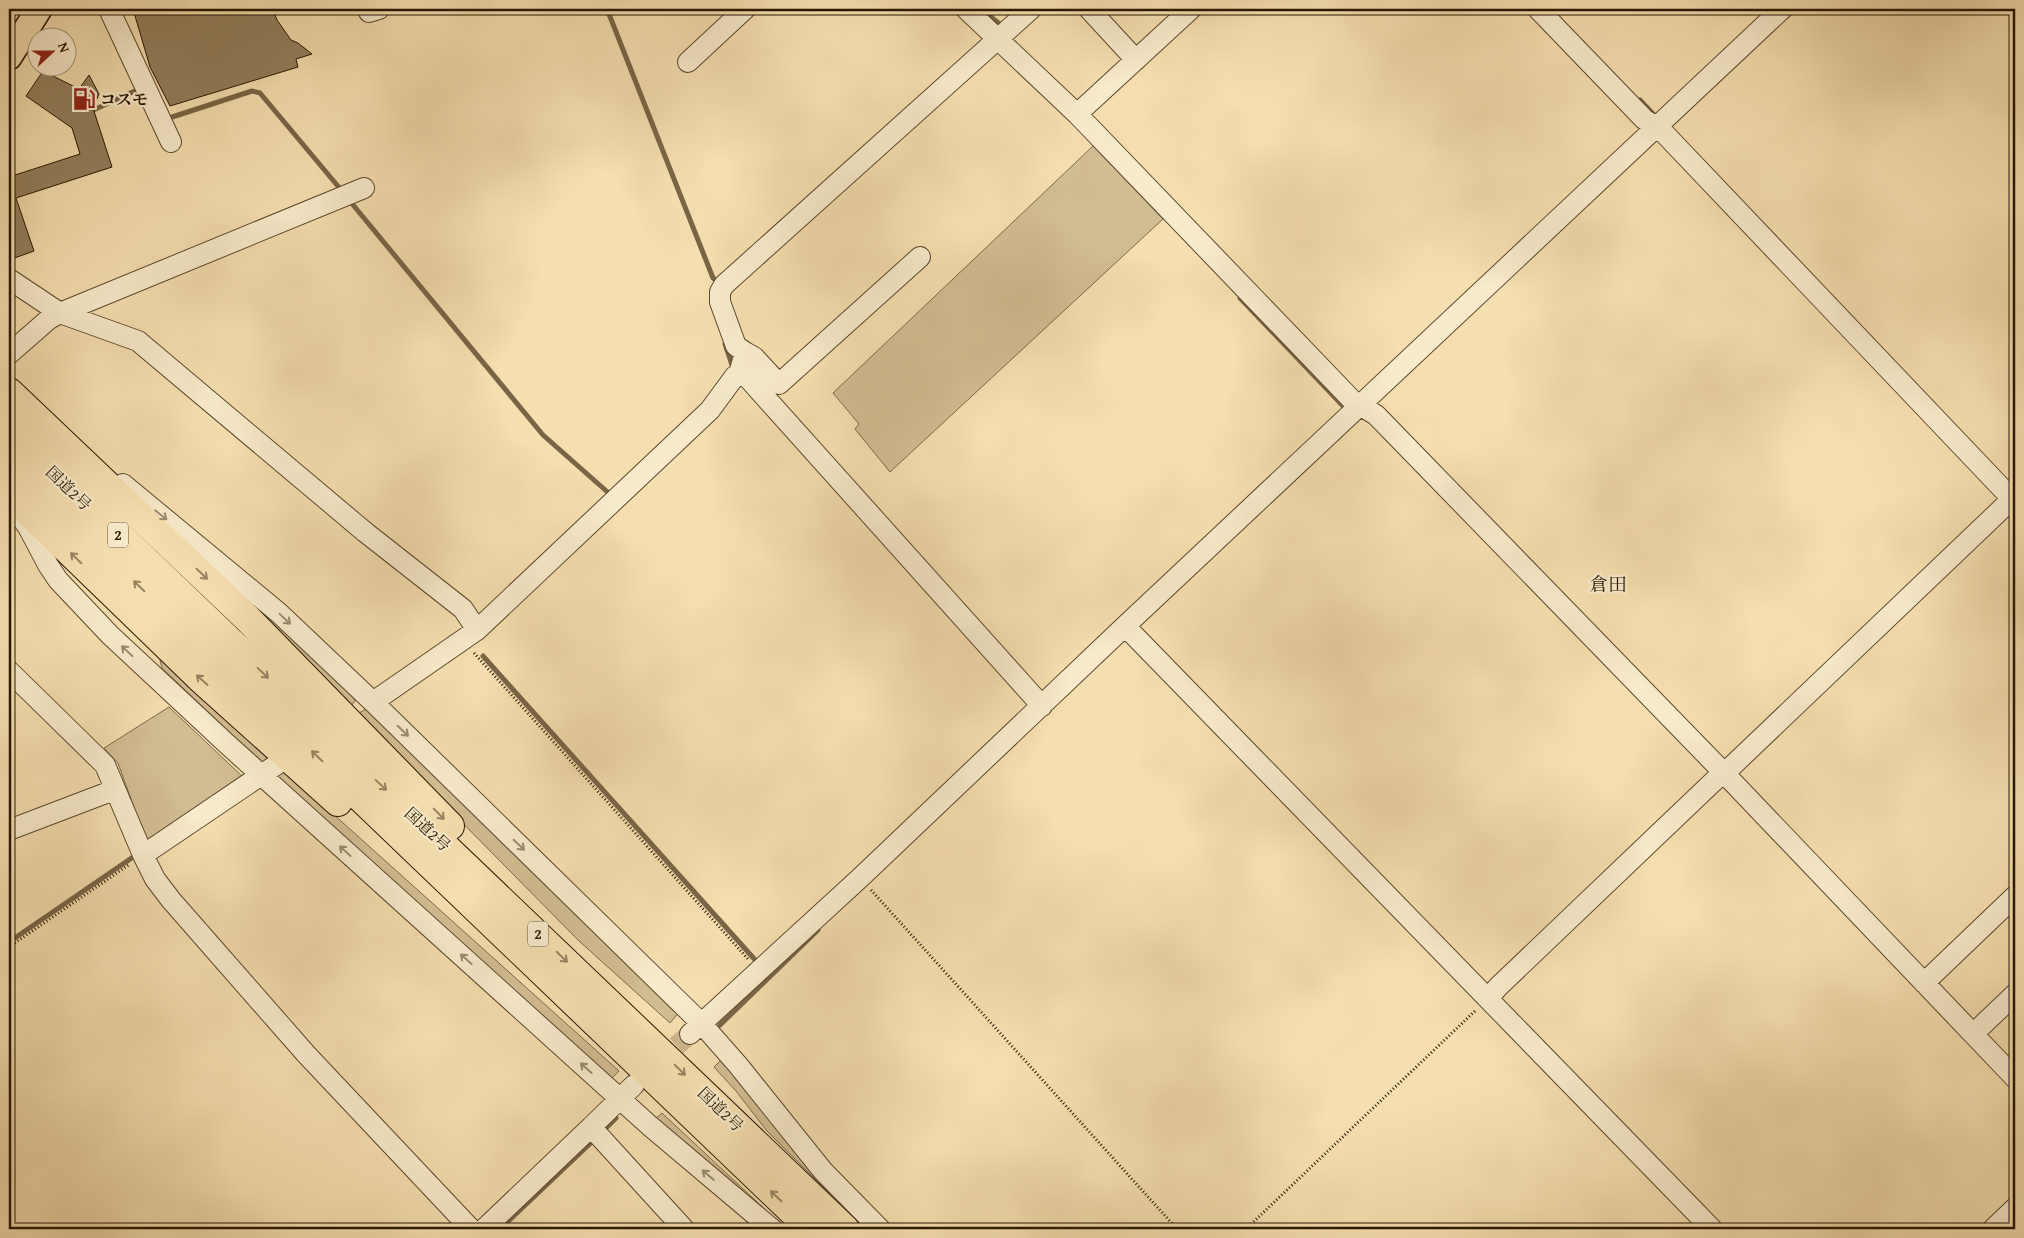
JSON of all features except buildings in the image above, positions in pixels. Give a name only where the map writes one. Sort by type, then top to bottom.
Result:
[{"type":"highway","points":[[11,394],[247,618],[514,891],[535,931]]},
{"type":"highway","name":"国道2号","points":[[9,430],[220,648],[696,1120],[811,1229]]},
{"type":"highway","name":"国道2号","points":[[9,461],[535,931],[846,1229]]},
{"type":"highway","points":[[9,493],[148,629],[465,919],[696,1120]]},
{"type":"main road","points":[[9,57],[37,9]]},
{"type":"street","points":[[108,9],[171,142]]},
{"type":"street","points":[[688,62],[745,9]]},
{"type":"street","points":[[966,9],[1078,114],[1354,400],[1367,408],[1724,773],[2015,1078]]},
{"type":"street","points":[[1031,9],[1000,39],[724,285],[720,292],[720,302],[741,365],[747,377],[1042,706]]},
{"type":"street","points":[[1089,9],[1136,60]]},
{"type":"street","points":[[1078,114],[1190,9]]},
{"type":"street","points":[[1488,998],[2014,500],[1661,131],[1644,119],[1538,9]]},
{"type":"street","points":[[696,1028],[760,972],[1042,706],[1129,631],[1367,408],[1661,131],[1782,9]]},
{"type":"street","points":[[9,354],[49,319],[60,313],[352,193]]},
{"type":"street","points":[[352,712],[471,635],[710,410],[741,365],[754,358],[779,384],[920,257]]},
{"type":"street","points":[[9,279],[60,313],[138,341],[365,532],[463,608],[471,635]]},
{"type":"street","points":[[11,394],[186,534],[280,613],[372,700],[696,1028],[738,1065],[823,1171],[880,1229]]},
{"type":"street","points":[[9,500],[28,527],[58,580],[110,635],[226,744],[627,1092],[772,1229]]},
{"type":"street","points":[[148,629],[153,658],[159,669],[195,706],[226,744]]},
{"type":"street","points":[[1129,631],[1712,1229]]},
{"type":"street","points":[[9,671],[100,758],[109,772],[114,790],[155,879],[195,929],[306,1054],[470,1229]]},
{"type":"street","points":[[143,855],[279,764]]},
{"type":"street","points":[[9,830],[114,790]]},
{"type":"street","points":[[1924,983],[2015,896]]},
{"type":"street","points":[[1973,1034],[2015,994]]},
{"type":"street","points":[[484,1229],[595,1132],[627,1092]]},
{"type":"street","points":[[595,1132],[684,1229]]},
{"type":"street","points":[[1993,1229],[2015,1208]]},
{"type":"path","points":[[471,635],[760,972]]},
{"type":"path","points":[[9,947],[143,855]]},
{"type":"path","points":[[869,888],[1177,1229]]},
{"type":"path","points":[[1246,1229],[1488,998]]},
{"type":"shaded area","points":[[1093,146],[1163,219],[890,472],[855,429],[859,424],[833,393]]},
{"type":"shaded area","points":[[213,567],[267,611],[353,696],[355,701],[347,711]]},
{"type":"shaded area","points":[[163,656],[275,762],[264,765],[162,668],[160,660]]},
{"type":"shaded area","points":[[169,707],[244,778],[149,842],[145,838],[118,763],[104,748]]},
{"type":"shaded area","points":[[372,708],[681,1010],[670,1023],[579,941],[356,715]]},
{"type":"shaded area","points":[[282,768],[619,1071],[609,1081],[276,777]]},
{"type":"shaded area","points":[[724,1057],[832,1193],[829,1193],[767,1131],[736,1091],[714,1067]]},
{"type":"shaded area","points":[[662,1113],[786,1229],[782,1229],[654,1120]]},
{"type":"waterway","points":[[607,9],[713,278],[717,281]]},
{"type":"waterway","points":[[981,9],[1001,25]]},
{"type":"waterway","points":[[1786,17],[1795,9]]},
{"type":"waterway","points":[[89,112],[137,90],[139,93]]},
{"type":"waterway","points":[[166,119],[252,91],[260,93],[342,191]]},
{"type":"waterway","points":[[1640,100],[1655,116]]},
{"type":"waterway","points":[[349,200],[543,435],[612,496]]},
{"type":"waterway","points":[[1240,298],[1344,407]]},
{"type":"waterway","points":[[725,344],[732,365],[736,366]]},
{"type":"waterway","points":[[483,656],[757,962]]},
{"type":"waterway","points":[[9,942],[136,855]]},
{"type":"waterway","points":[[720,1025],[818,930]]},
{"type":"waterway","points":[[602,1132],[616,1118]]},
{"type":"waterway","points":[[500,1229],[596,1138]]},
{"type":"tunnel","points":[[654,1066],[690,1034]]},
{"type":"place","name":"コスモ","points":[[84,99]]},
{"type":"district","name":"倉田","points":[[1608,584]]}]
